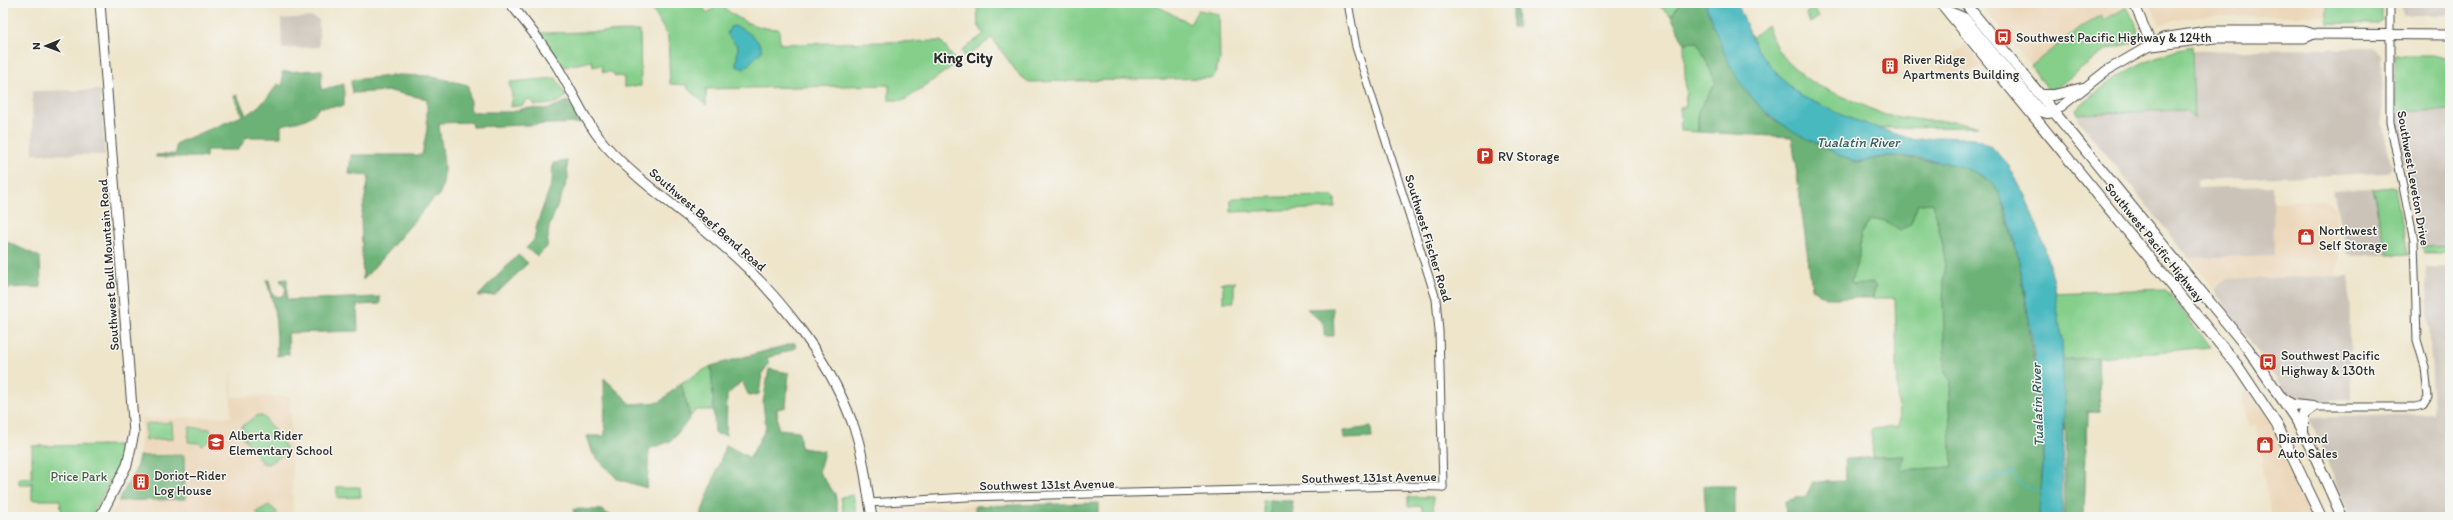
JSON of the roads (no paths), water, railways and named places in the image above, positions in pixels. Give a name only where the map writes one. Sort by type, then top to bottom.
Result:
[{"type":"highway","name":"Southwest Pacific Highway","points":[[1941,3],[1950,12],[2188,302],[2251,384],[2291,451],[2321,517]]},
{"type":"highway","name":"Southwest Pacific Highway","points":[[1965,3],[2238,335],[2283,399],[2303,434],[2342,517]]},
{"type":"highway","points":[[1950,12],[1964,18],[2040,111],[2047,113],[2054,112]]},
{"type":"highway","points":[[2041,95],[2054,95],[2083,88]]},
{"type":"highway","points":[[2048,132],[2048,122],[2054,112]]},
{"type":"highway","points":[[2283,399],[2293,405],[2313,407]]},
{"type":"highway","points":[[2303,434],[2303,415],[2313,407]]},
{"type":"main road","name":"Southwest Bull Mountain Road","points":[[100,3],[134,433],[127,465],[100,517]]},
{"type":"main road","name":"Southwest Beef Bend Road","points":[[510,3],[544,47],[587,120],[606,146],[650,187],[758,277],[809,343],[835,386],[853,423],[860,450],[872,517]]},
{"type":"main road","points":[[2134,3],[2152,46]]},
{"type":"main road","points":[[2054,112],[2083,88],[2120,62],[2152,46],[2214,38],[2305,38],[2314,34],[2450,35]]},
{"type":"street","name":"Southwest Fischer Road","points":[[1348,3],[1356,47],[1436,299],[1439,330],[1443,487]]},
{"type":"street","name":"Southwest Leveton Drive","points":[[2313,407],[2416,406],[2425,404],[2428,397],[2426,368],[2417,335],[2414,241],[2390,122],[2390,3]]},
{"type":"street","name":"Southwest 131st Avenue","points":[[869,503],[941,500],[944,498],[1443,487]]},
{"type":"water","name":"Tualatin River","points":[[1705,3],[1737,3],[1757,50],[1785,82],[1801,96],[1849,118],[1914,140],[1937,137],[1975,138],[1990,146],[2009,166],[2025,196],[2044,244],[2054,287],[2062,339],[2064,397],[2062,517],[2039,517],[2043,453],[2039,395],[2034,353],[2020,265],[2011,227],[2001,197],[1990,181],[1969,170],[1928,159],[1891,156],[1863,161],[1850,160],[1797,133],[1776,120],[1759,106],[1745,90],[1734,72],[1724,52]]},
{"type":"water","points":[[734,26],[743,29],[751,35],[758,42],[762,51],[744,69],[736,66],[738,47],[727,34],[730,27]]},
{"type":"waterway","points":[[1965,480],[1970,483],[1980,479],[1989,481],[1996,473],[2000,478],[2013,472],[2021,484],[2027,488],[2040,491]]},
{"type":"place","name":"Southwest Pacific Highway & 124th","points":[[2003,37]]},
{"type":"place","name":"River Ridge Apartments Building","points":[[1890,66]]},
{"type":"place","name":"RV Storage","points":[[1485,156]]},
{"type":"place","name":"Northwest Self Storage","points":[[2306,237]]},
{"type":"place","name":"Southwest Pacific Highway & 130th","points":[[2268,362]]},
{"type":"place","name":"Alberta Rider Elementary School","points":[[216,442]]},
{"type":"place","name":"Diamond Auto Sales","points":[[2265,445]]},
{"type":"place","name":"Doriot–Rider Log House","points":[[141,482]]},
{"type":"district","name":"King City","points":[[963,58]]},
{"type":"park label","name":"Price Park","points":[[79,476]]}]
